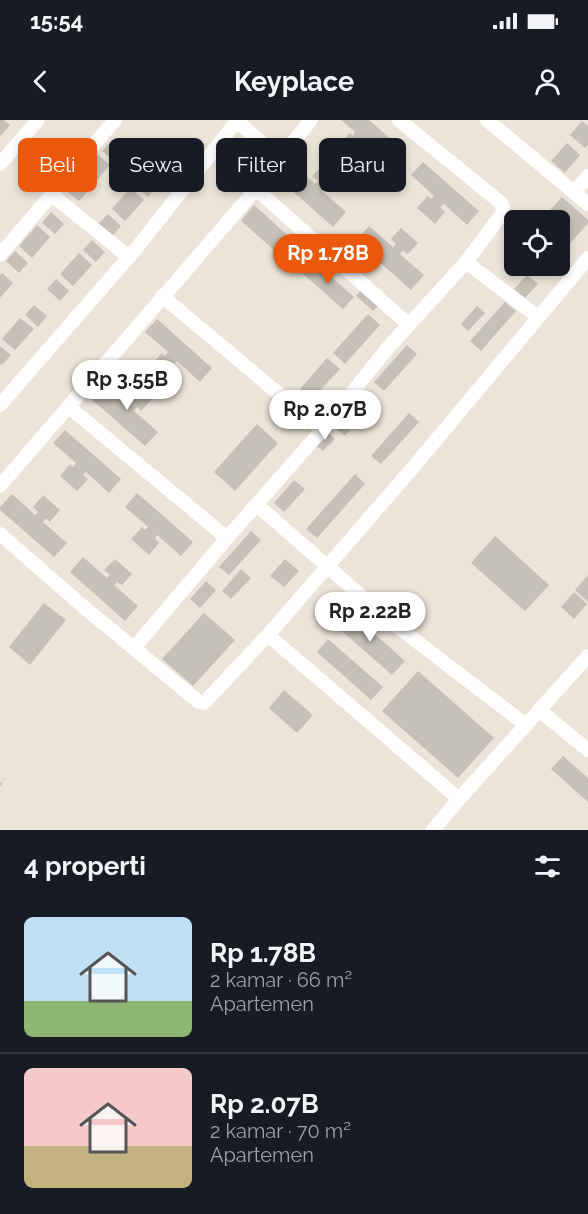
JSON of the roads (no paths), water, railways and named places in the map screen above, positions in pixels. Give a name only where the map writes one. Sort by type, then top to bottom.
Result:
[{"type":"lane","points":[[0,164],[38,120]]},
{"type":"lane","points":[[0,255],[115,120]]},
{"type":"lane","points":[[0,405],[129,257],[237,120],[257,138]]},
{"type":"lane","points":[[297,138],[311,120]]},
{"type":"lane","points":[[134,648],[322,430],[386,350],[466,262],[502,214],[501,204],[399,120]]},
{"type":"lane","points":[[487,120],[588,204]]},
{"type":"lane","points":[[575,192],[588,176]]},
{"type":"lane","points":[[0,486],[253,192]]},
{"type":"lane","points":[[259,192],[409,325]]},
{"type":"lane","points":[[52,195],[129,257]]},
{"type":"lane","points":[[0,534],[95,616],[199,702],[204,703],[268,636],[416,464],[588,258]]},
{"type":"lane","points":[[466,262],[538,317]]},
{"type":"lane","points":[[162,296],[322,430]]},
{"type":"lane","points":[[69,407],[227,538]]},
{"type":"lane","points":[[257,505],[390,621],[525,725]]},
{"type":"lane","points":[[268,636],[459,799]]},
{"type":"lane","points":[[433,830],[588,656]]},
{"type":"lane","points":[[539,710],[588,750]]}]
